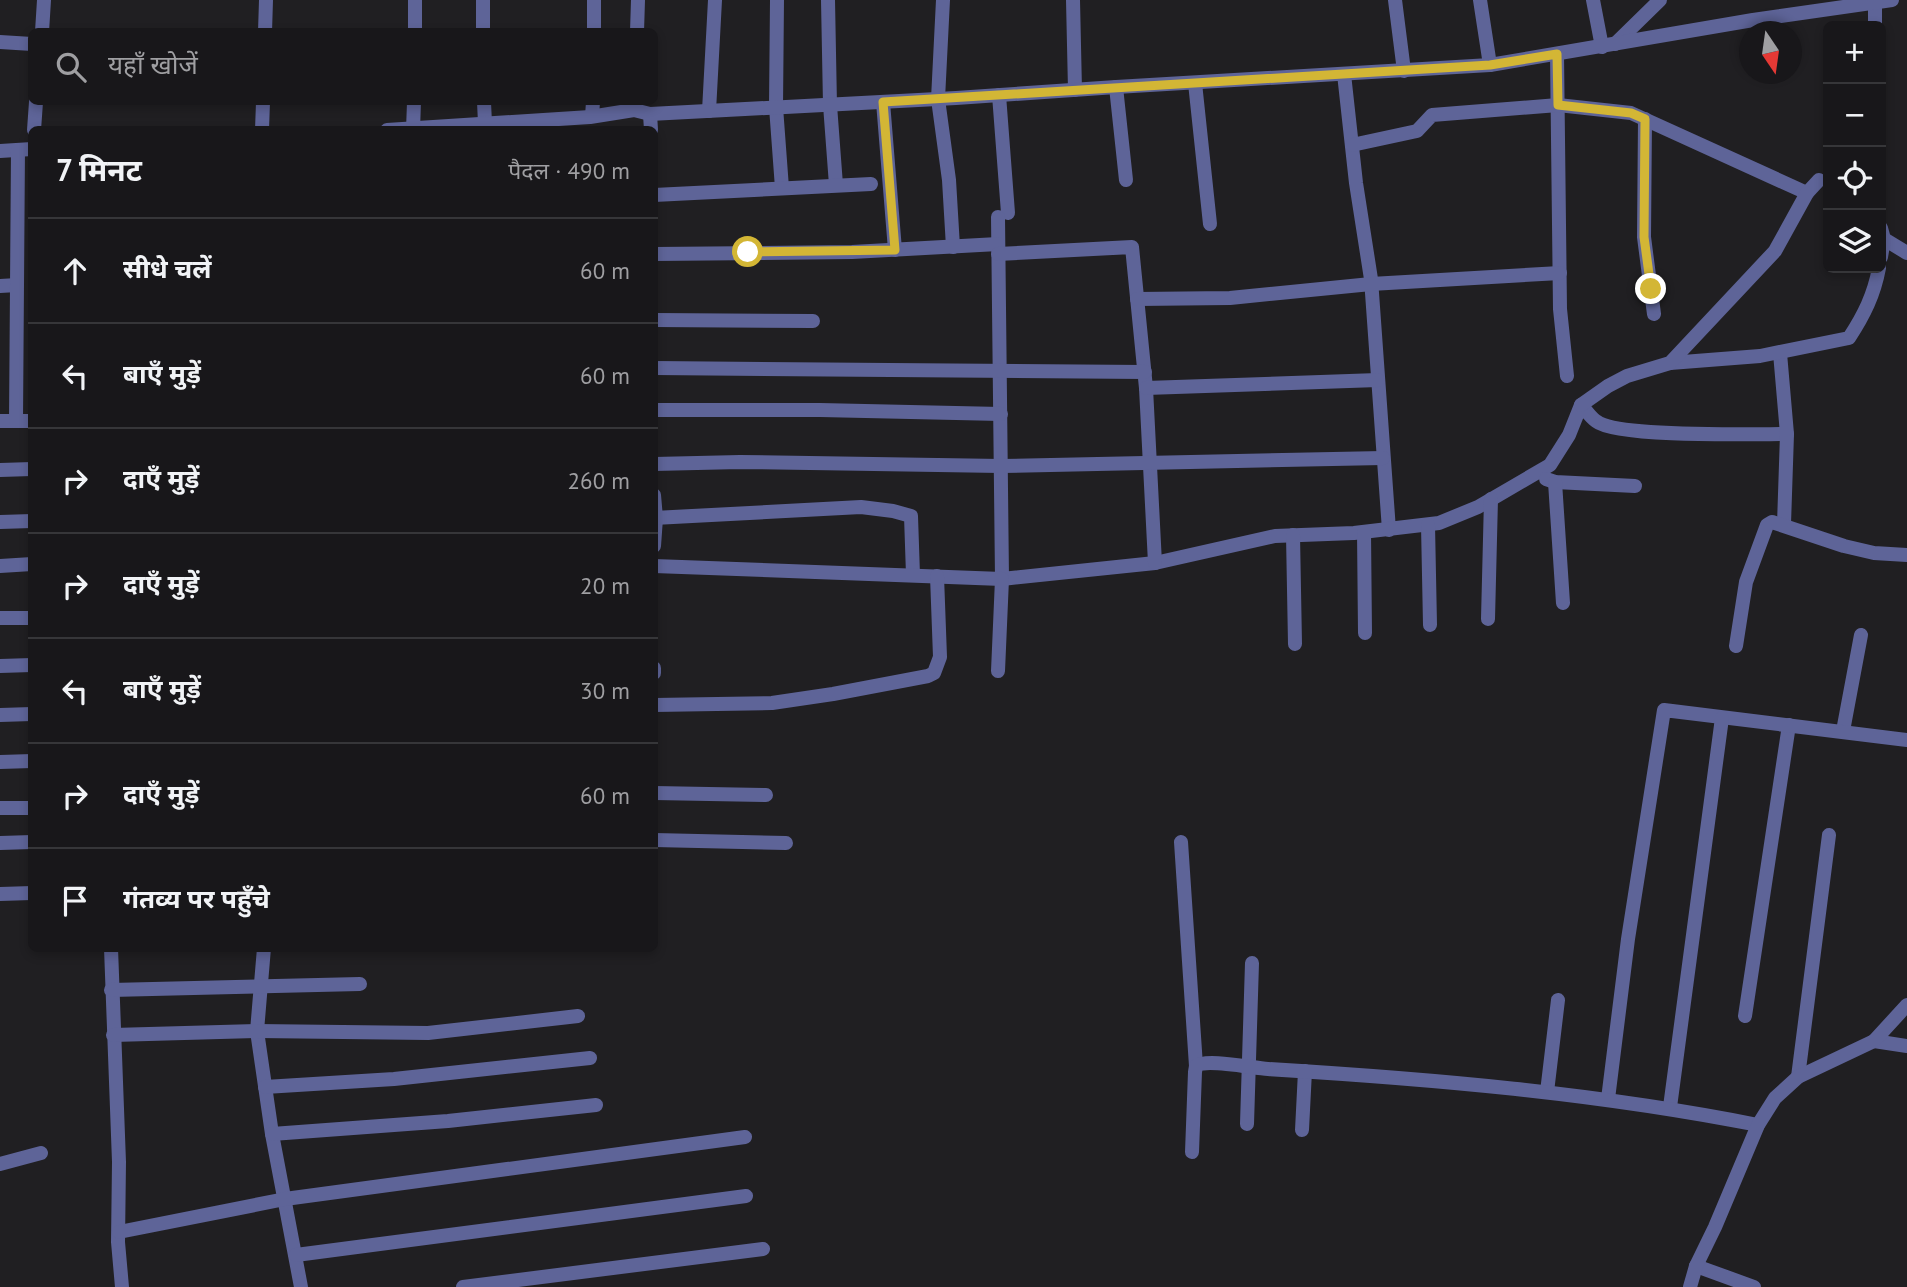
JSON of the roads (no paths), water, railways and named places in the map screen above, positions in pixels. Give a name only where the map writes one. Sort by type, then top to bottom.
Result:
[{"type":"street","points":[[42,28],[44,0]]},
{"type":"street","points":[[265,28],[266,0]]},
{"type":"street","points":[[415,0],[415,28]]},
{"type":"street","points":[[483,0],[483,28]]},
{"type":"street","points":[[594,0],[594,28]]},
{"type":"street","points":[[637,28],[638,0]]},
{"type":"street","points":[[709,111],[715,0]]},
{"type":"street","points":[[777,0],[776,107],[782,188]]},
{"type":"street","points":[[828,0],[830,105],[836,186]]},
{"type":"street","points":[[943,0],[938,99],[949,180],[953,247]]},
{"type":"street","points":[[1073,0],[1075,90]]},
{"type":"street","points":[[1395,0],[1404,71]]},
{"type":"street","points":[[1480,0],[1490,65]]},
{"type":"street","points":[[1593,0],[1609,45]]},
{"type":"street","points":[[1609,45],[1660,0]]},
{"type":"street","points":[[449,126],[591,116],[634,106],[650,114],[1490,65],[1753,20],[1892,0]]},
{"type":"street","points":[[1875,2],[1875,21]]},
{"type":"street","points":[[0,42],[28,44]]},
{"type":"street","points":[[1557,54],[1560,309],[1567,376]]},
{"type":"street","points":[[1344,74],[1371,285],[1389,530]]},
{"type":"street","points":[[1195,83],[1210,223]]},
{"type":"street","points":[[1116,87],[1126,180]]},
{"type":"street","points":[[998,671],[1002,579],[998,249],[1003,215],[999,95]]},
{"type":"street","points":[[883,102],[895,250]]},
{"type":"street","points":[[34,126],[36,105]]},
{"type":"street","points":[[262,126],[263,105]]},
{"type":"street","points":[[413,126],[414,105]]},
{"type":"street","points":[[484,105],[485,123]]},
{"type":"street","points":[[1352,145],[1417,131],[1432,115],[1558,105],[1631,113],[1807,193]]},
{"type":"street","points":[[650,114],[651,126]]},
{"type":"street","points":[[1645,119],[1644,237],[1654,314]]},
{"type":"street","points":[[0,150],[25,150],[17,285],[24,421],[0,421]]},
{"type":"street","points":[[1671,363],[1775,251],[1807,193],[1819,180]]},
{"type":"street","points":[[658,195],[871,184]]},
{"type":"street","points":[[1886,236],[1907,253]]},
{"type":"street","points":[[658,254],[953,247],[1132,247],[1145,372],[1155,563]]},
{"type":"street","points":[[1137,299],[1230,298],[1371,285],[1560,273]]},
{"type":"street","points":[[658,566],[1002,579],[1155,563],[1275,536],[1364,532],[1428,525],[1460,516],[1550,465],[1562,449],[1581,405],[1617,381],[1671,363],[1780,353],[1849,338],[1863,317],[1875,290],[1878,273]]},
{"type":"street","points":[[0,286],[17,285]]},
{"type":"street","points":[[658,320],[813,321]]},
{"type":"street","points":[[1780,353],[1787,434],[1784,524]]},
{"type":"street","points":[[658,368],[1145,372]]},
{"type":"street","points":[[1146,387],[1378,380]]},
{"type":"street","points":[[1581,405],[1597,423],[1635,430],[1684,434],[1787,434]]},
{"type":"street","points":[[658,410],[1000,414]]},
{"type":"street","points":[[658,464],[740,462],[1001,466],[1383,458]]},
{"type":"street","points":[[0,470],[28,469]]},
{"type":"street","points":[[1533,475],[1555,482],[1636,486]]},
{"type":"street","points":[[1555,482],[1563,603]]},
{"type":"street","points":[[1488,619],[1491,499]]},
{"type":"street","points":[[658,518],[861,508],[894,511],[911,516],[913,575]]},
{"type":"street","points":[[0,522],[28,522]]},
{"type":"street","points":[[1736,646],[1746,582],[1767,525],[1772,522],[1844,546],[1874,553],[1907,555]]},
{"type":"street","points":[[1428,525],[1430,625]]},
{"type":"street","points":[[1364,532],[1365,633]]},
{"type":"street","points":[[1293,536],[1295,643]]},
{"type":"street","points":[[0,566],[28,564]]},
{"type":"street","points":[[658,705],[772,703],[928,676],[934,673],[940,657],[937,576]]},
{"type":"street","points":[[0,618],[28,618]]},
{"type":"street","points":[[1843,731],[1861,635]]},
{"type":"street","points":[[0,666],[28,665]]},
{"type":"street","points":[[1608,1100],[1628,939],[1664,710],[1907,740]]},
{"type":"street","points":[[0,715],[28,714]]},
{"type":"street","points":[[1670,1107],[1722,718]]},
{"type":"street","points":[[1745,1016],[1789,726]]},
{"type":"street","points":[[0,762],[28,761]]},
{"type":"street","points":[[658,793],[766,795]]},
{"type":"street","points":[[0,808],[28,808]]},
{"type":"street","points":[[1798,1077],[1829,835]]},
{"type":"street","points":[[658,839],[786,843]]},
{"type":"street","points":[[0,843],[28,842]]},
{"type":"street","points":[[1181,842],[1196,1066],[1192,1152]]},
{"type":"street","points":[[0,894],[28,893]]},
{"type":"street","points":[[111,952],[122,1287]]},
{"type":"street","points":[[264,952],[257,1031],[272,1134],[301,1287]]},
{"type":"street","points":[[1247,1124],[1252,963]]},
{"type":"street","points":[[111,990],[360,984]]},
{"type":"street","points":[[1547,1092],[1558,1000]]},
{"type":"street","points":[[1690,1287],[1696,1266],[1758,1125],[1775,1098],[1798,1077],[1874,1041],[1907,1005]]},
{"type":"street","points":[[113,1035],[257,1031],[428,1033],[578,1016]]},
{"type":"street","points":[[1874,1041],[1907,1045]]},
{"type":"street","points":[[265,1087],[394,1079],[590,1058]]},
{"type":"street","points":[[1196,1066],[1203,1062],[1547,1092],[1670,1107],[1758,1125]]},
{"type":"street","points":[[1302,1130],[1305,1071]]},
{"type":"street","points":[[272,1134],[447,1121],[596,1105]]},
{"type":"street","points":[[119,1232],[285,1199],[745,1137]]},
{"type":"street","points":[[0,1164],[41,1153]]},
{"type":"street","points":[[296,1255],[746,1196]]},
{"type":"street","points":[[463,1287],[763,1249]]},
{"type":"street","points":[[1696,1266],[1754,1287]]}]
